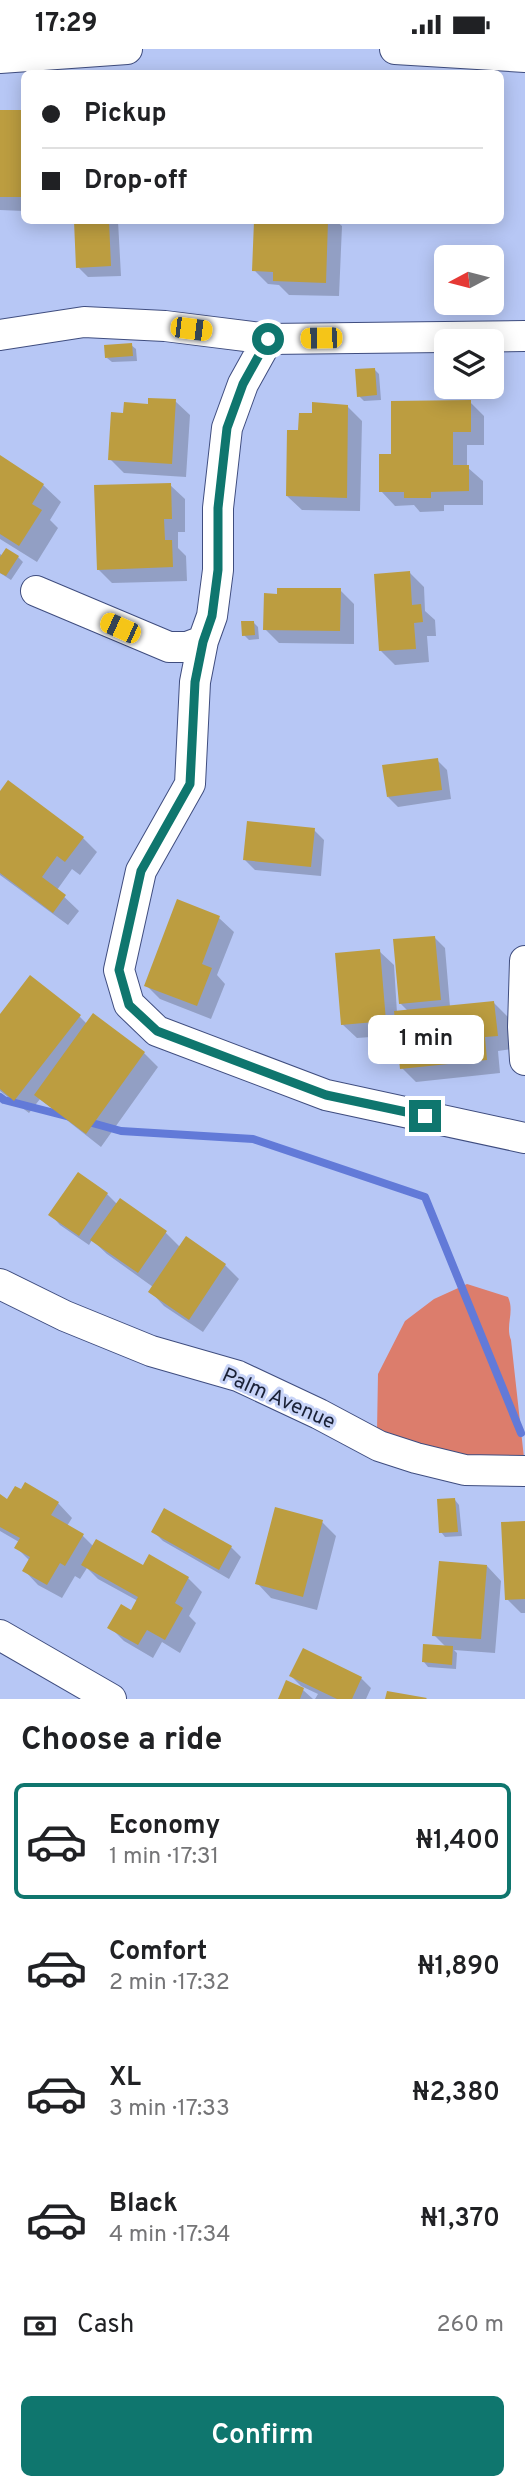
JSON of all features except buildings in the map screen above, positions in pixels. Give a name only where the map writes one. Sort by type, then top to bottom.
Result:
[{"type":"street","points":[[395,49],[525,57]]},
{"type":"street","points":[[0,58],[117,50]]},
{"type":"street","points":[[0,335],[84,322],[165,326],[268,339],[525,336]]},
{"type":"street","points":[[268,339],[243,384],[227,428],[218,508],[218,570],[212,616],[203,642],[195,682],[190,784],[141,871],[119,970],[129,1005],[157,1031],[326,1095],[525,1138]]},
{"type":"street","points":[[36,591],[169,647],[187,647],[203,642]]},
{"type":"street","points":[[525,961],[525,1060]]},
{"type":"street","name":"Palm Avenue","points":[[0,1284],[65,1316],[151,1351],[238,1376],[379,1446],[465,1470],[525,1471]]},
{"type":"street","points":[[0,1635],[111,1699]]},
{"type":"shaded area","points":[[467,1284],[508,1297],[510,1303],[509,1334],[525,1467],[444,1472],[377,1431],[378,1374],[405,1321],[434,1299]]},
{"type":"waterway","points":[[0,1097],[70,1117]]},
{"type":"waterway","points":[[85,1121],[121,1131],[253,1139],[425,1197],[521,1433]]},
{"type":"route","points":[[268,339],[243,384],[227,428],[218,508],[218,570],[212,616],[203,642],[195,682],[190,784],[141,871],[119,970],[129,1005],[157,1031],[326,1095],[425,1116]]}]
